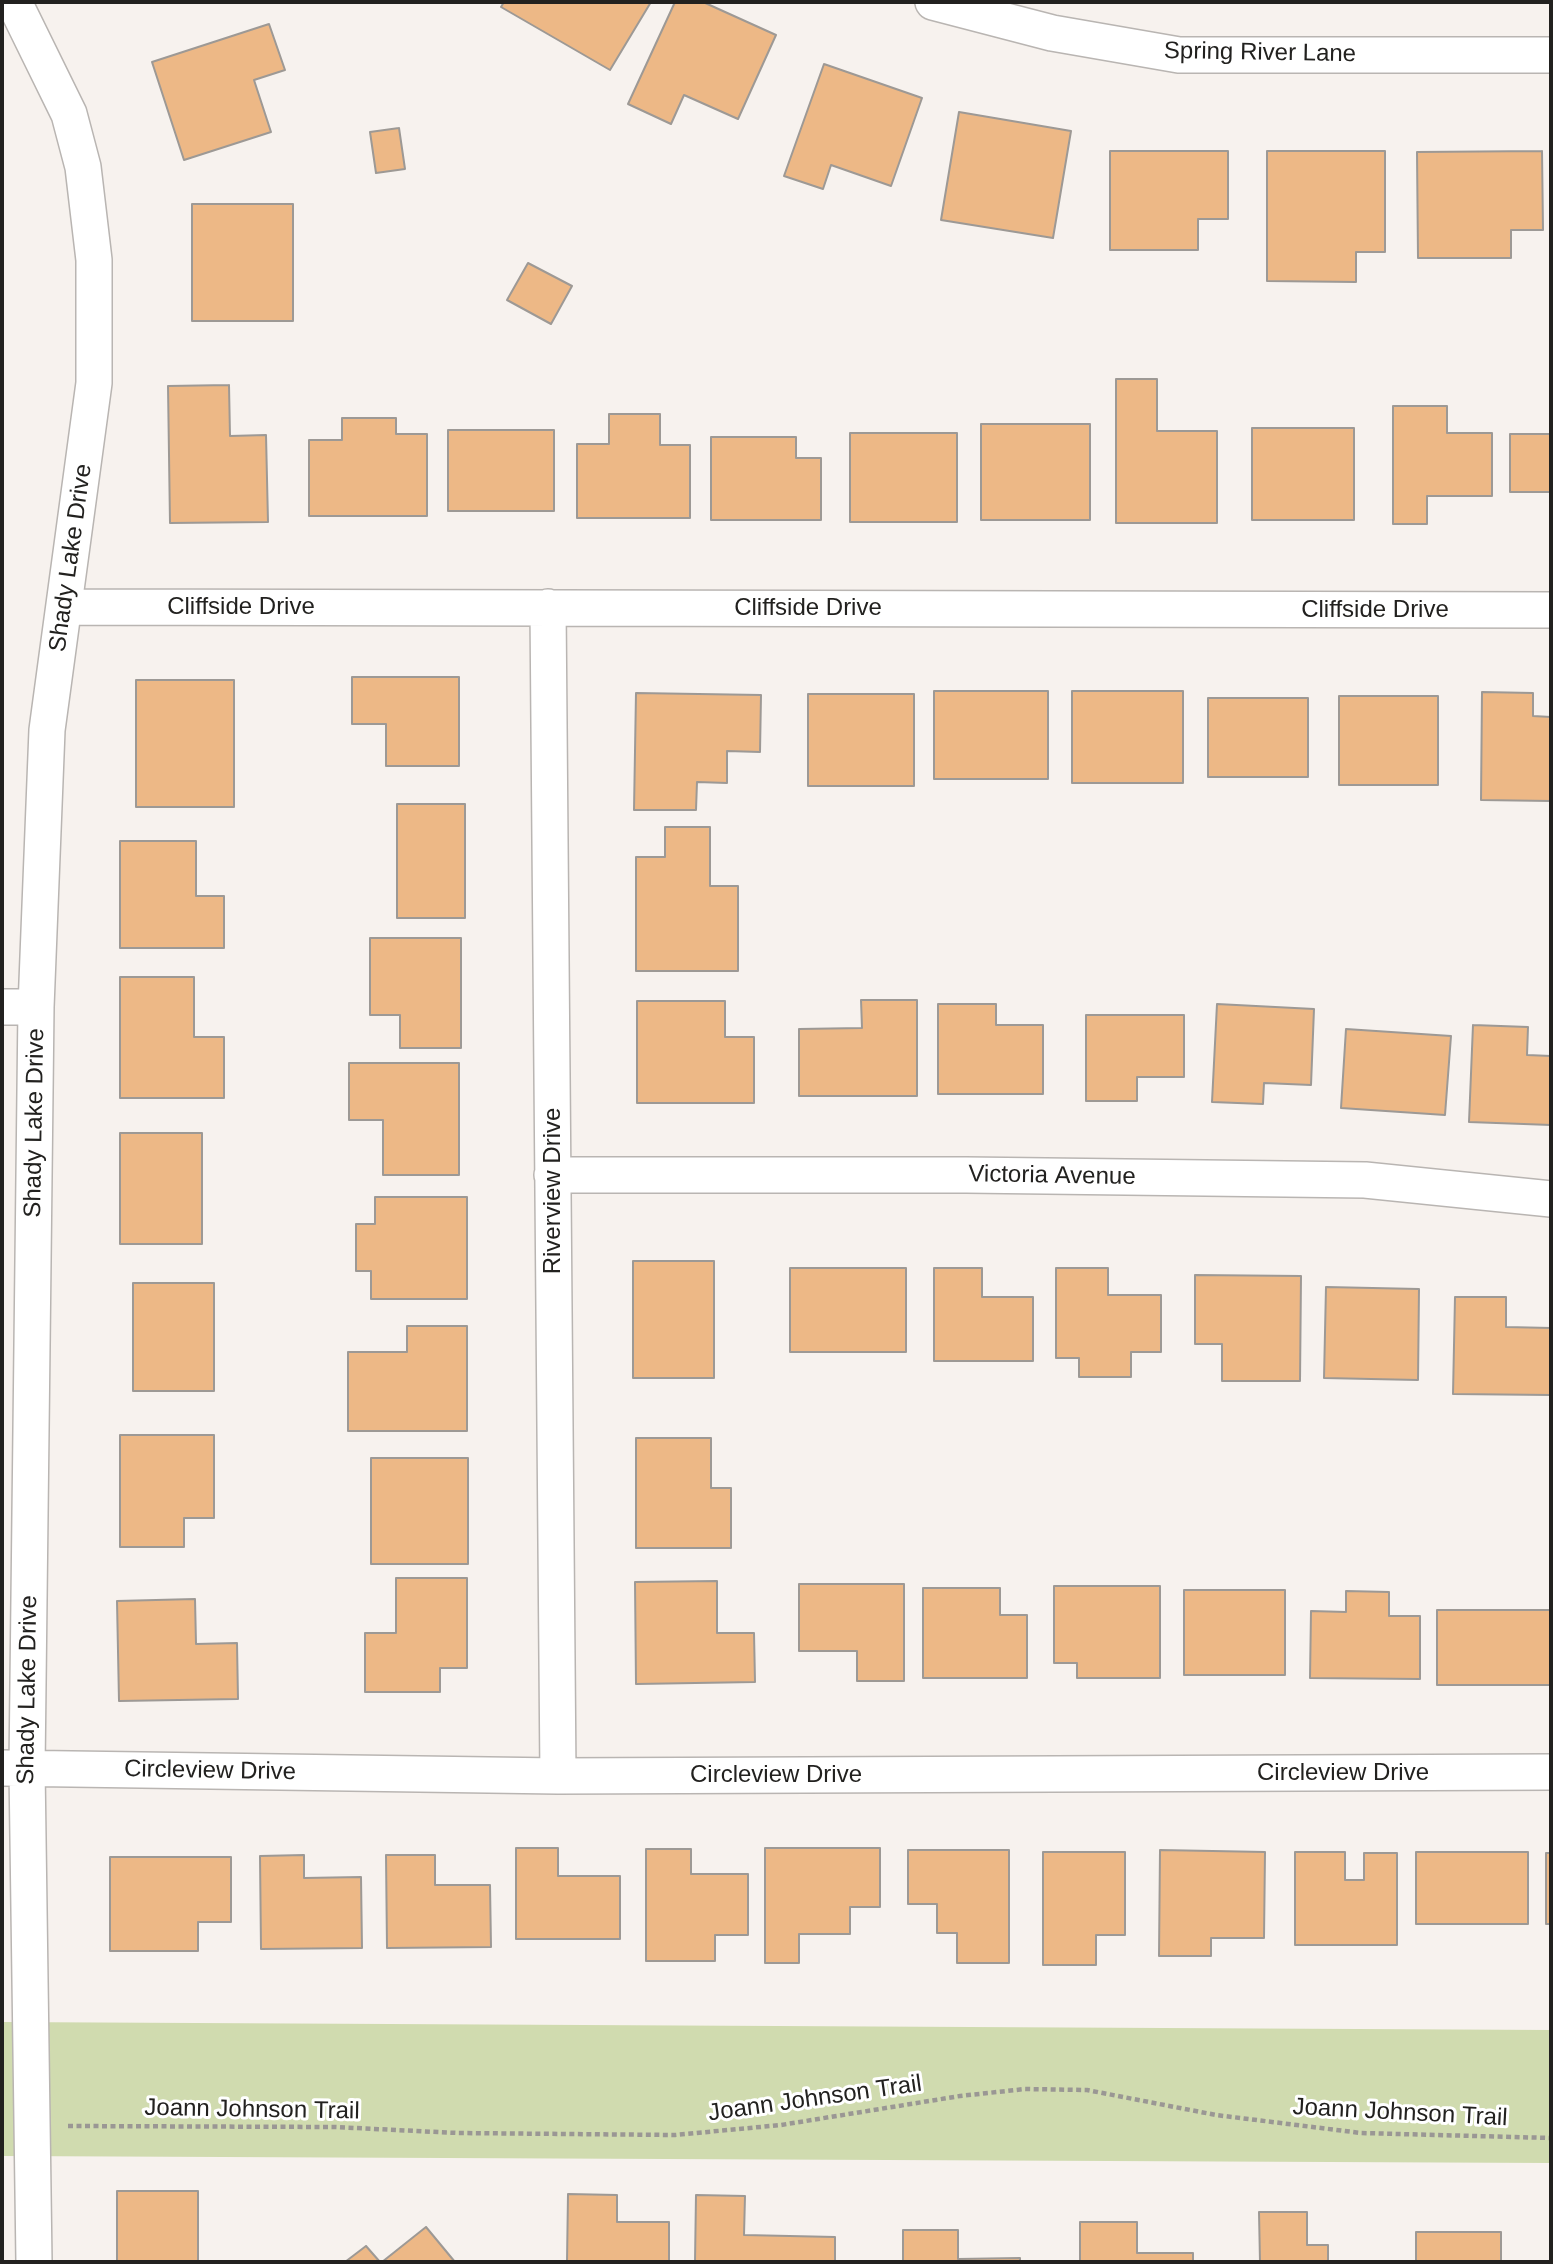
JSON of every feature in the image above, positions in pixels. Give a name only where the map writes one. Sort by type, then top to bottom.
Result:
[{"type":"street","name":"Shady Lake Drive","points":[[14,2],[69,114],[83,167],[94,260],[94,383],[47,730],[36,1007],[14,1768],[34,2262]]},
{"type":"street","name":"Spring River Lane","points":[[933,2],[1052,33],[1179,55],[1551,55]]},
{"type":"street","name":"Cliffside Drive","points":[[64,607],[1551,610]]},
{"type":"street","name":"Riverview Drive","points":[[548,607],[558,1776]]},
{"type":"street","points":[[2,1006],[36,1007]]},
{"type":"street","name":"Victoria Avenue","points":[[552,1175],[965,1175],[1365,1181],[1551,1199]]},
{"type":"street","name":"Circleview Drive","points":[[14,1768],[558,1776],[1551,1772]]},
{"type":"path","name":"Joann Johnson Trail","points":[[79,2126],[334,2127],[458,2133],[675,2135],[781,2125],[960,2096],[1025,2089],[1087,2090],[1216,2115],[1361,2133],[1551,2138]]},
{"type":"green space","points":[[2,2022],[1551,2030],[1551,2163],[2,2156]]},
{"type":"building","points":[[504,2],[651,2],[610,70],[501,7]]},
{"type":"building","points":[[675,2],[703,2],[776,35],[738,119],[684,95],[671,124],[628,104]]},
{"type":"building","points":[[269,24],[285,70],[254,80],[271,132],[184,160],[152,62]]},
{"type":"building","points":[[824,64],[922,98],[891,186],[831,165],[823,189],[784,176]]},
{"type":"building","points":[[959,112],[1071,131],[1053,238],[941,220]]},
{"type":"building","points":[[399,128],[405,169],[376,173],[370,132]]},
{"type":"building","points":[[1110,151],[1228,151],[1228,219],[1198,219],[1198,250],[1110,250]]},
{"type":"building","points":[[1267,151],[1385,151],[1385,252],[1356,252],[1356,282],[1267,281]]},
{"type":"building","points":[[1542,151],[1543,230],[1511,230],[1511,258],[1418,258],[1417,152]]},
{"type":"building","points":[[192,204],[293,204],[293,321],[192,321]]},
{"type":"building","points":[[528,263],[572,286],[551,324],[507,300]]},
{"type":"building","points":[[1116,379],[1157,379],[1157,431],[1217,431],[1217,523],[1116,523]]},
{"type":"building","points":[[229,385],[230,436],[266,435],[268,522],[170,523],[168,386]]},
{"type":"building","points":[[1393,406],[1447,406],[1447,433],[1492,433],[1492,496],[1427,496],[1427,524],[1393,524]]},
{"type":"building","points":[[609,414],[660,414],[660,445],[690,445],[690,518],[577,518],[577,444],[609,444]]},
{"type":"building","points":[[342,418],[396,418],[396,434],[427,434],[427,516],[309,516],[309,440],[342,440]]},
{"type":"building","points":[[981,424],[1090,424],[1090,520],[981,520]]},
{"type":"building","points":[[1252,428],[1354,428],[1354,520],[1252,520]]},
{"type":"building","points":[[448,430],[554,430],[554,511],[448,511]]},
{"type":"building","points":[[850,433],[957,433],[957,522],[850,522]]},
{"type":"building","points":[[1510,434],[1551,434],[1551,492],[1510,492]]},
{"type":"building","points":[[711,437],[796,437],[796,458],[821,458],[821,520],[711,520]]},
{"type":"building","points":[[352,677],[459,677],[459,766],[386,766],[386,724],[352,724]]},
{"type":"building","points":[[136,680],[234,680],[234,807],[136,807]]},
{"type":"building","points":[[934,691],[1048,691],[1048,779],[934,779]]},
{"type":"building","points":[[1072,691],[1183,691],[1183,783],[1072,783]]},
{"type":"building","points":[[1482,692],[1533,693],[1533,716],[1551,717],[1551,801],[1481,800]]},
{"type":"building","points":[[636,693],[761,695],[760,752],[727,751],[727,783],[697,782],[696,810],[634,810]]},
{"type":"building","points":[[808,694],[914,694],[914,786],[808,786]]},
{"type":"building","points":[[1339,696],[1438,696],[1438,785],[1339,785]]},
{"type":"building","points":[[1208,698],[1308,698],[1308,777],[1208,777]]},
{"type":"building","points":[[397,804],[465,804],[465,918],[397,918]]},
{"type":"building","points":[[665,827],[710,827],[710,886],[738,886],[738,971],[636,971],[636,857],[665,857]]},
{"type":"building","points":[[120,841],[196,841],[196,896],[224,896],[224,948],[120,948]]},
{"type":"building","points":[[370,938],[461,938],[461,1048],[400,1048],[400,1015],[370,1015]]},
{"type":"building","points":[[120,977],[194,977],[194,1037],[224,1037],[224,1098],[120,1098]]},
{"type":"building","points":[[861,1000],[917,1000],[917,1096],[799,1096],[799,1029],[862,1028]]},
{"type":"building","points":[[637,1001],[725,1001],[725,1037],[754,1037],[754,1103],[637,1103]]},
{"type":"building","points":[[938,1004],[996,1004],[996,1025],[1043,1025],[1043,1094],[938,1094]]},
{"type":"building","points":[[1217,1004],[1314,1009],[1311,1085],[1264,1083],[1263,1104],[1212,1102]]},
{"type":"building","points":[[1086,1015],[1184,1015],[1184,1077],[1137,1077],[1137,1101],[1086,1101]]},
{"type":"building","points":[[1473,1025],[1528,1027],[1527,1055],[1551,1056],[1551,1125],[1469,1122]]},
{"type":"building","points":[[1346,1029],[1451,1036],[1445,1115],[1341,1108]]},
{"type":"building","points":[[349,1063],[459,1063],[459,1175],[383,1175],[383,1120],[349,1120]]},
{"type":"building","points":[[120,1133],[202,1133],[202,1244],[120,1244]]},
{"type":"building","points":[[375,1197],[467,1197],[467,1299],[371,1299],[371,1271],[356,1271],[356,1224],[375,1224]]},
{"type":"building","points":[[633,1261],[714,1261],[714,1378],[633,1378]]},
{"type":"building","points":[[790,1268],[906,1268],[906,1352],[790,1352]]},
{"type":"building","points":[[934,1268],[982,1268],[982,1297],[1033,1297],[1033,1361],[934,1361]]},
{"type":"building","points":[[1056,1268],[1108,1268],[1108,1295],[1161,1295],[1161,1352],[1131,1352],[1131,1377],[1079,1377],[1079,1358],[1056,1358]]},
{"type":"building","points":[[1195,1275],[1301,1276],[1300,1381],[1222,1381],[1222,1344],[1195,1344]]},
{"type":"building","points":[[133,1283],[214,1283],[214,1391],[133,1391]]},
{"type":"building","points":[[1326,1287],[1419,1289],[1418,1380],[1324,1378]]},
{"type":"building","points":[[1455,1297],[1506,1297],[1506,1327],[1551,1328],[1551,1395],[1453,1394]]},
{"type":"building","points":[[407,1326],[467,1326],[467,1431],[348,1431],[348,1352],[407,1352]]},
{"type":"building","points":[[120,1435],[214,1435],[214,1518],[184,1518],[184,1547],[120,1547]]},
{"type":"building","points":[[636,1438],[711,1438],[711,1488],[731,1488],[731,1548],[636,1548]]},
{"type":"building","points":[[371,1458],[468,1458],[468,1564],[371,1564]]},
{"type":"building","points":[[396,1578],[467,1578],[467,1668],[440,1668],[440,1692],[365,1692],[365,1633],[396,1633]]},
{"type":"building","points":[[717,1581],[717,1633],[754,1633],[755,1682],[636,1684],[635,1582]]},
{"type":"building","points":[[799,1584],[904,1584],[904,1681],[857,1681],[857,1651],[799,1651]]},
{"type":"building","points":[[1054,1586],[1160,1586],[1160,1678],[1077,1678],[1077,1663],[1054,1663]]},
{"type":"building","points":[[923,1588],[1000,1588],[1000,1615],[1027,1615],[1027,1678],[923,1678]]},
{"type":"building","points":[[1184,1590],[1285,1590],[1285,1675],[1184,1675]]},
{"type":"building","points":[[1346,1591],[1389,1592],[1389,1616],[1420,1616],[1420,1679],[1310,1678],[1311,1611],[1346,1612]]},
{"type":"building","points":[[195,1599],[196,1644],[237,1643],[238,1699],[119,1701],[117,1601]]},
{"type":"building","points":[[1437,1610],[1551,1610],[1551,1685],[1437,1685]]},
{"type":"building","points":[[516,1848],[558,1848],[558,1876],[620,1876],[620,1939],[516,1939]]},
{"type":"building","points":[[765,1848],[880,1848],[880,1907],[850,1907],[850,1934],[799,1934],[799,1963],[765,1963]]},
{"type":"building","points":[[646,1849],[691,1849],[691,1874],[748,1874],[748,1935],[715,1935],[715,1961],[646,1961]]},
{"type":"building","points":[[908,1850],[1009,1850],[1009,1963],[957,1963],[957,1933],[937,1933],[937,1904],[908,1904]]},
{"type":"building","points":[[1160,1850],[1265,1852],[1264,1938],[1211,1938],[1211,1956],[1159,1956]]},
{"type":"building","points":[[1043,1852],[1125,1852],[1125,1935],[1096,1935],[1096,1965],[1043,1965]]},
{"type":"building","points":[[1295,1852],[1345,1852],[1345,1880],[1364,1880],[1364,1853],[1397,1853],[1397,1945],[1295,1945]]},
{"type":"building","points":[[1416,1852],[1528,1852],[1528,1924],[1416,1924]]},
{"type":"building","points":[[1546,1853],[1551,1853],[1551,1924],[1546,1924]]},
{"type":"building","points":[[304,1855],[304,1878],[361,1877],[362,1948],[261,1949],[260,1856]]},
{"type":"building","points":[[386,1855],[435,1855],[435,1885],[490,1885],[491,1947],[387,1948]]},
{"type":"building","points":[[110,1857],[231,1857],[231,1922],[198,1922],[198,1951],[110,1951]]},
{"type":"building","points":[[117,2191],[198,2191],[198,2262],[117,2262]]},
{"type":"building","points":[[568,2194],[617,2195],[617,2222],[669,2222],[669,2262],[567,2262]]},
{"type":"building","points":[[696,2195],[745,2196],[744,2235],[835,2237],[835,2262],[695,2262]]},
{"type":"building","points":[[1259,2212],[1307,2212],[1307,2245],[1328,2245],[1328,2262],[1260,2262]]},
{"type":"building","points":[[1080,2222],[1137,2222],[1137,2253],[1193,2253],[1193,2262],[1080,2262]]},
{"type":"building","points":[[426,2227],[455,2262],[382,2262]]},
{"type":"building","points":[[903,2230],[958,2230],[958,2259],[1020,2258],[1020,2262],[903,2262]]},
{"type":"building","points":[[1416,2232],[1501,2232],[1501,2262],[1416,2262]]},
{"type":"building","points":[[366,2246],[380,2262],[345,2262]]}]
